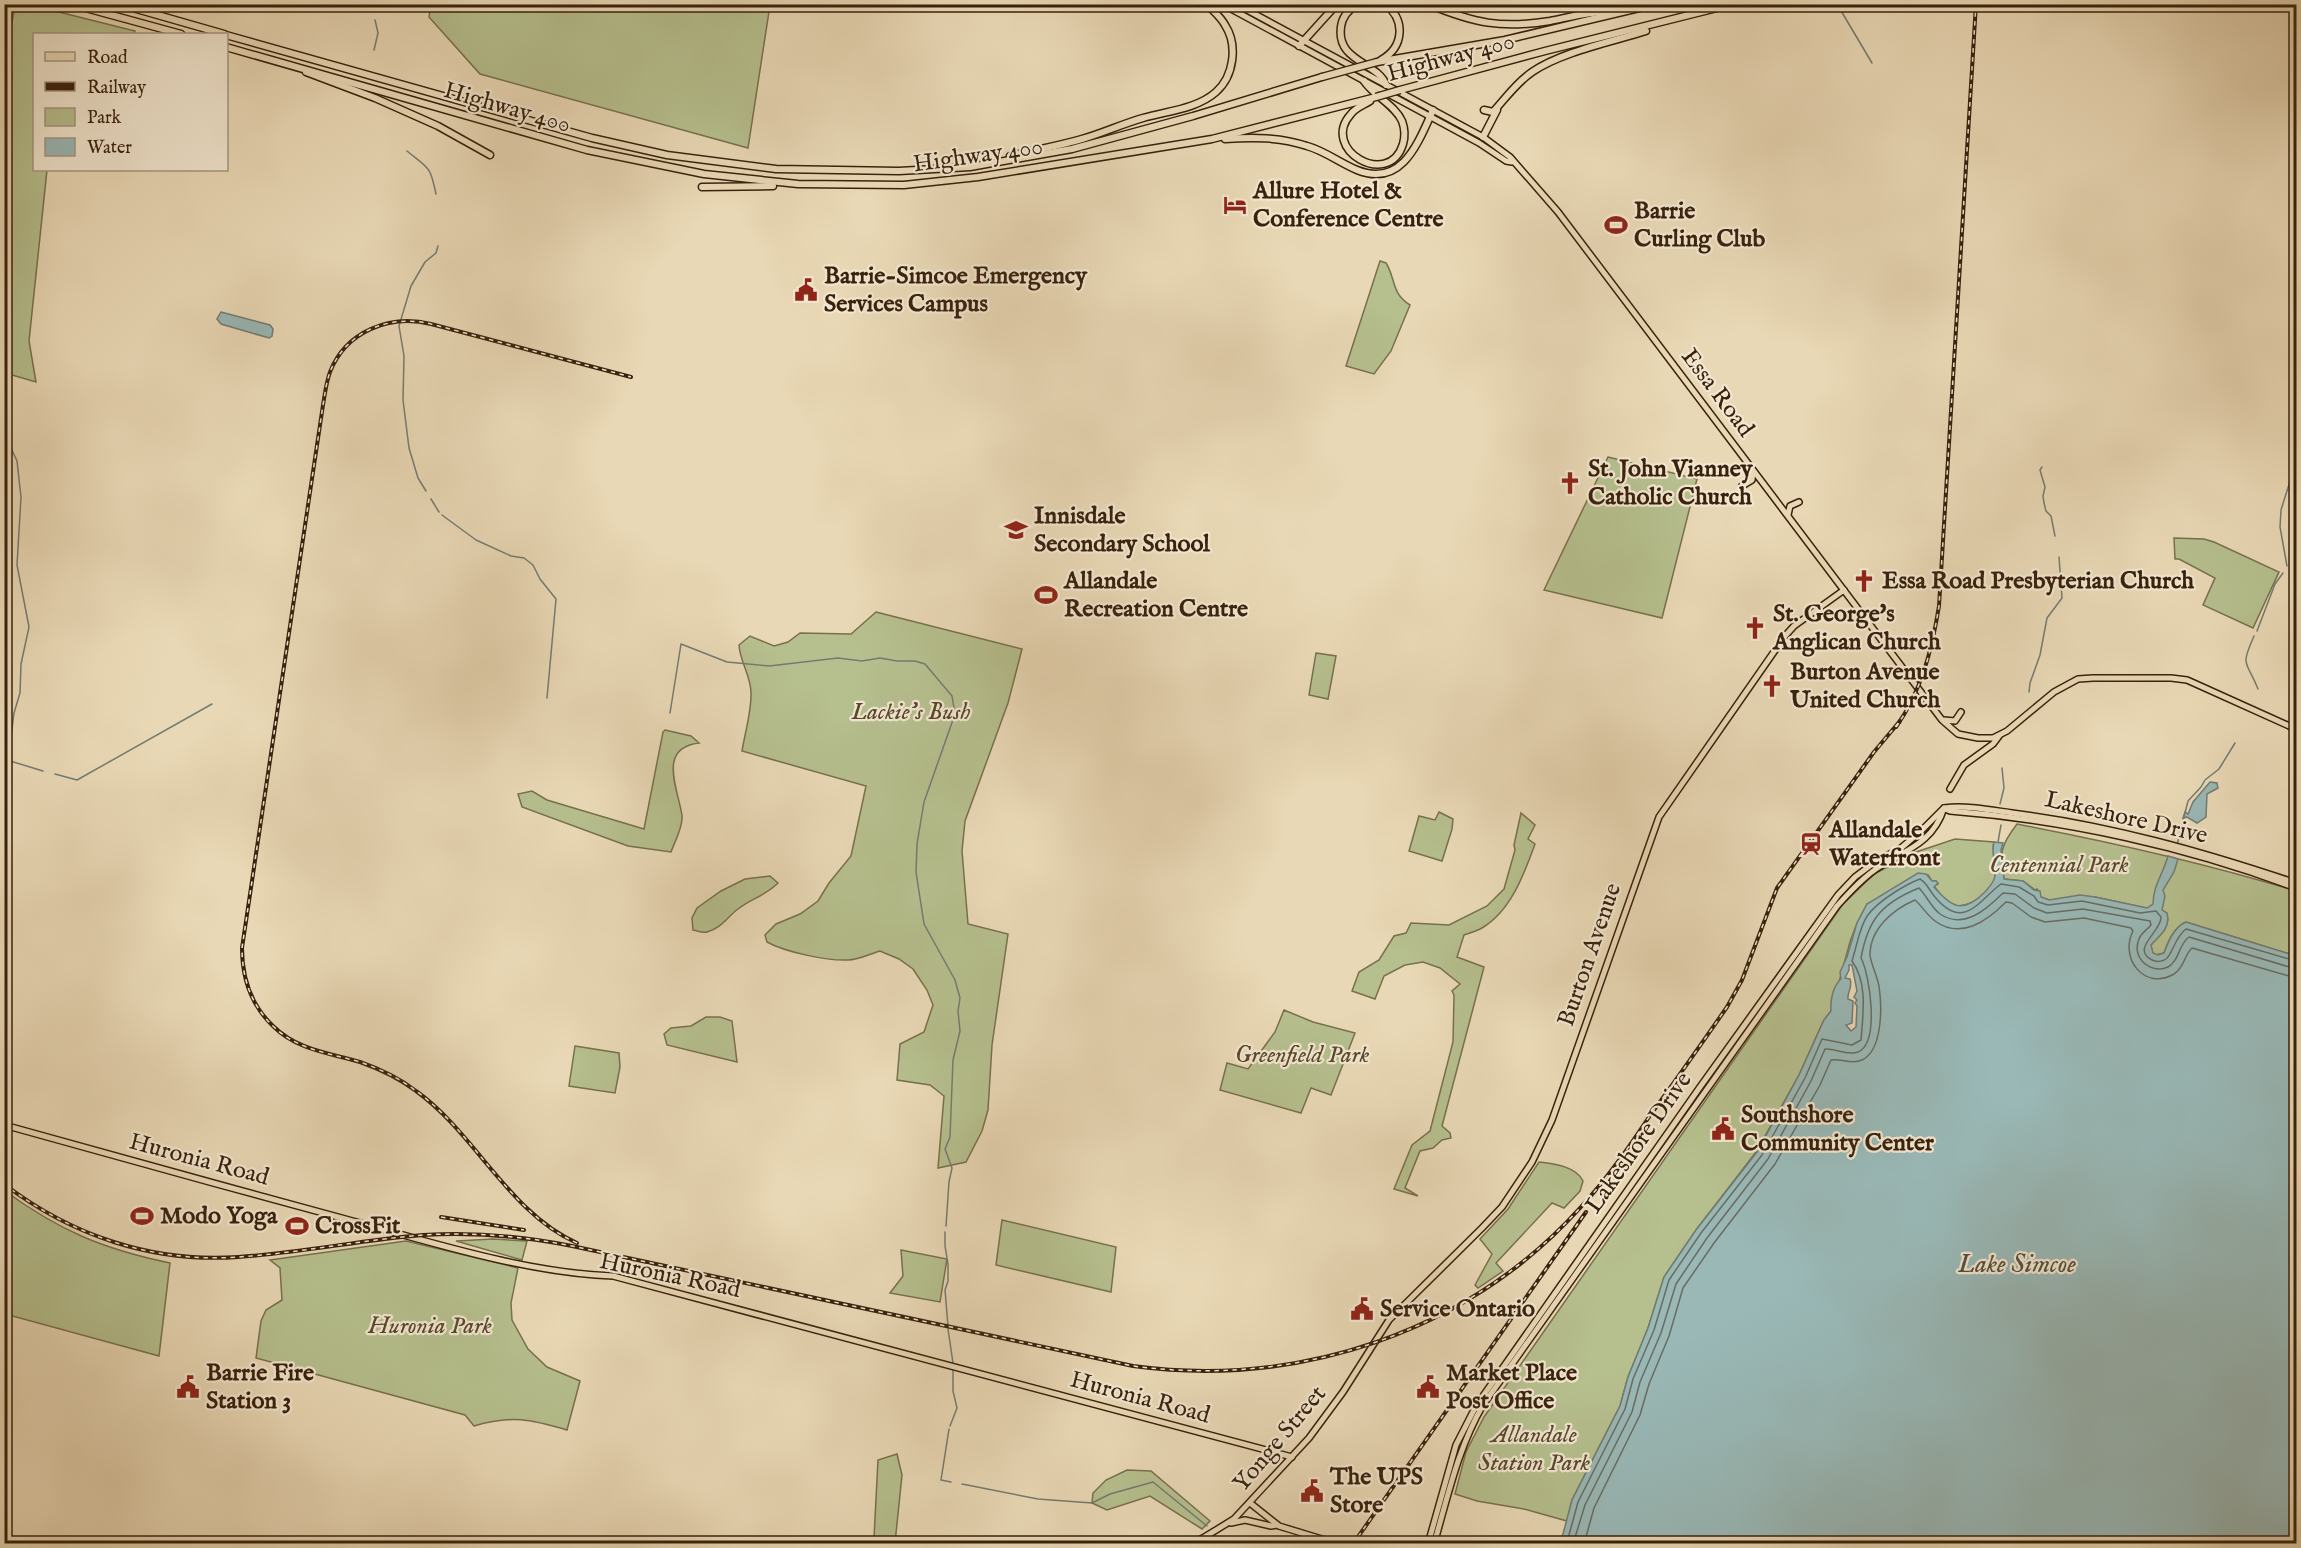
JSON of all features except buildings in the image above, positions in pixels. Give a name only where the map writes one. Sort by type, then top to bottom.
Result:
[{"type":"highway","points":[[71,4],[177,33]]},
{"type":"highway","name":"Highway 400","points":[[119,4],[218,33]]},
{"type":"highway","points":[[991,163],[1001,158],[1083,139],[1205,100],[1224,83],[1232,63],[1232,39],[1225,24],[1207,4]]},
{"type":"highway","points":[[1301,44],[1337,4]]},
{"type":"highway","points":[[1357,4],[1348,11],[1341,25],[1340,35],[1352,57],[1380,76],[1386,85]]},
{"type":"highway","points":[[1377,62],[1393,52],[1400,38],[1400,23],[1385,4]]},
{"type":"highway","points":[[1428,4],[1470,21],[1498,25],[1542,22],[1604,12],[1618,14]]},
{"type":"highway","name":"Highway 400","points":[[228,36],[592,138],[667,154],[731,165],[810,170],[910,171],[991,163],[1083,146],[1377,62],[1505,40],[1656,4]]},
{"type":"highway","name":"Highway 400","points":[[228,48],[587,150],[704,174],[798,184],[879,185],[929,183],[1212,139],[1733,4]]},
{"type":"highway","points":[[1484,110],[1493,112],[1532,72],[1555,60],[1677,19]]},
{"type":"highway","points":[[284,62],[438,126],[490,155]]},
{"type":"highway","points":[[1364,81],[1371,92],[1401,119],[1404,130],[1402,148],[1398,154],[1382,164],[1372,165],[1362,162],[1348,149],[1344,131],[1345,123],[1351,113],[1376,98]]},
{"type":"highway","points":[[1483,137],[1506,97]]},
{"type":"highway","points":[[1212,139],[1278,139],[1309,146],[1357,170],[1374,175],[1386,173],[1403,164],[1411,154],[1432,114]]},
{"type":"highway","points":[[702,187],[798,184]]},
{"type":"main road","name":"Essa Road","points":[[1222,4],[1386,85],[1506,161],[1512,162]]},
{"type":"main road","name":"Essa Road","points":[[1236,4],[1364,81],[1432,114],[1441,114],[1483,137],[1510,158],[1557,212],[1942,720],[1958,734],[1985,738],[2000,735]]},
{"type":"main road","points":[[1743,486],[1752,480],[1753,470]]},
{"type":"main road","points":[[1788,516],[1790,506],[1799,502]]},
{"type":"main road","name":"Burton Avenue","points":[[1377,1337],[1399,1309],[1482,1228],[1523,1176],[1552,1120],[1659,817],[1788,633],[1794,626],[1844,591]]},
{"type":"main road","points":[[1950,789],[1964,765],[1993,744],[2000,735],[2066,684],[2093,678],[2187,680],[2296,729]]},
{"type":"main road","points":[[1942,720],[1952,722],[1961,712]]},
{"type":"main road","points":[[1944,808],[1950,811],[1998,813]]},
{"type":"main road","points":[[1944,808],[1998,813]]},
{"type":"main road","name":"Lakeshore Drive","points":[[1428,1544],[1463,1428],[1556,1290],[1838,895],[1875,862],[1901,848],[1922,831],[1944,808]]},
{"type":"main road","name":"Lakeshore Drive","points":[[1434,1544],[1460,1454],[1483,1405],[1837,906],[1879,867],[1901,856],[1927,837],[1941,818],[1944,808]]},
{"type":"main road","name":"Lakeshore Drive","points":[[1998,813],[2171,847],[2296,883]]},
{"type":"main road","points":[[2181,850],[2296,888]]},
{"type":"main road","name":"Huronia Road","points":[[4,1125],[398,1234],[549,1271],[575,1275],[613,1276],[1292,1456]]},
{"type":"main road","name":"Yonge Street","points":[[1190,1544],[1226,1524],[1250,1503],[1331,1409],[1377,1337]]},
{"type":"main road","points":[[1250,1503],[1276,1525],[1338,1544]]},
{"type":"main road","points":[[1226,1524],[1245,1520],[1276,1525]]},
{"type":"green space","points":[[431,4],[770,5],[748,148],[480,74],[429,17]]},
{"type":"green space","points":[[4,5],[31,5],[135,31],[134,33],[33,33],[33,171],[47,171],[29,341],[36,382],[5,373]]},
{"type":"green space","points":[[1380,261],[1386,263],[1397,291],[1410,305],[1391,351],[1374,374],[1346,366]]},
{"type":"green space","points":[[1608,457],[1697,479],[1662,618],[1544,590]]},
{"type":"green space","points":[[2174,538],[2204,539],[2214,542],[2279,572],[2253,628],[2203,605],[2215,578],[2175,559]]},
{"type":"green space","name":"Lackie's Bush","points":[[876,612],[1022,649],[1008,703],[965,821],[962,851],[968,924],[1008,934],[992,1045],[988,1110],[982,1131],[966,1162],[938,1168],[944,1096],[930,1085],[897,1080],[900,1044],[924,1032],[933,1005],[927,990],[913,969],[899,959],[880,951],[848,960],[806,955],[767,942],[765,935],[776,924],[800,914],[818,901],[851,856],[866,786],[742,751],[749,716],[751,688],[739,645],[750,636],[774,646],[788,642],[800,633],[851,634]]},
{"type":"green space","points":[[1316,653],[1336,656],[1328,699],[1309,695]]},
{"type":"green space","points":[[665,730],[691,736],[699,743],[686,747],[678,753],[674,762],[673,772],[682,820],[671,852],[628,846],[522,807],[518,794],[532,791],[547,800],[644,829]]},
{"type":"green space","points":[[1439,812],[1453,819],[1442,861],[1409,851],[1419,816],[1435,820]]},
{"type":"green space","points":[[1521,813],[1535,825],[1528,839],[1535,844],[1521,879],[1509,902],[1492,921],[1464,935],[1457,957],[1484,967],[1442,1126],[1450,1133],[1451,1138],[1442,1140],[1433,1148],[1420,1151],[1405,1188],[1418,1196],[1394,1189],[1412,1145],[1430,1131],[1453,1042],[1454,995],[1452,991],[1460,984],[1440,968],[1423,962],[1405,965],[1384,976],[1375,999],[1352,991],[1359,972],[1379,960],[1394,936],[1406,933],[1411,923],[1449,925],[1487,906],[1504,889],[1515,850]]},
{"type":"green space","name":"Centennial Park","points":[[2017,824],[2158,854],[2296,891],[2296,956],[2186,922],[2175,931],[2164,953],[2155,955],[2151,951],[2151,945],[2164,931],[2168,919],[2141,907],[2095,897],[2049,900],[2041,897],[2037,889],[2035,890],[2023,881],[2004,879],[2003,849]]},
{"type":"green space","name":"Allandale Station Park","points":[[1955,839],[1994,842],[1995,876],[1990,889],[1971,903],[1957,906],[1946,901],[1934,886],[1938,884],[1936,881],[1932,881],[1928,875],[1867,904],[1850,942],[1831,1011],[1824,1020],[1799,1075],[1756,1152],[1696,1230],[1664,1277],[1620,1406],[1572,1500],[1567,1521],[1455,1494],[1466,1452],[1484,1417],[1843,904],[1874,874],[1916,852]]},
{"type":"green space","points":[[770,876],[778,883],[738,909],[717,928],[705,932],[693,930],[692,918],[697,908],[721,891],[745,879]]},
{"type":"green space","name":"Greenfield Park","points":[[1284,1010],[1313,1022],[1355,1033],[1331,1095],[1311,1088],[1301,1113],[1220,1090],[1227,1063],[1248,1069],[1275,1032]]},
{"type":"green space","points":[[706,1017],[720,1017],[732,1021],[737,1062],[667,1045],[664,1034],[671,1028],[691,1026]]},
{"type":"green space","points":[[575,1046],[619,1053],[620,1067],[615,1093],[569,1086]]},
{"type":"green space","points":[[1539,1162],[1564,1167],[1575,1172],[1583,1181],[1580,1191],[1564,1208],[1552,1203],[1496,1263],[1503,1271],[1478,1288],[1475,1285],[1492,1254],[1480,1239],[1508,1209]]},
{"type":"green space","points":[[5,1191],[45,1217],[83,1237],[146,1258],[170,1263],[159,1356],[5,1314]]},
{"type":"green space","points":[[1002,1220],[1116,1247],[1111,1292],[996,1265]]},
{"type":"green space","points":[[493,1239],[527,1241],[522,1260],[456,1241]]},
{"type":"green space","name":"Huronia Park","points":[[406,1241],[518,1268],[511,1303],[512,1320],[528,1349],[547,1367],[580,1381],[567,1430],[521,1420],[499,1420],[474,1426],[465,1415],[256,1358],[261,1321],[266,1310],[282,1300],[280,1268],[270,1260]]},
{"type":"green space","points":[[901,1250],[947,1259],[940,1302],[890,1293],[903,1276]]},
{"type":"green space","points":[[897,1454],[902,1475],[895,1543],[874,1538],[878,1460]]},
{"type":"green space","points":[[1127,1470],[1151,1471],[1210,1521],[1202,1529],[1150,1496],[1107,1510],[1092,1503],[1093,1493],[1106,1480]]},
{"type":"water","points":[[221,312],[270,325],[273,329],[272,336],[269,338],[221,324],[217,319]]},
{"type":"water","points":[[2210,782],[2217,783],[2218,788],[2207,794],[2206,817],[2197,823],[2187,817],[2183,818],[2185,812],[2188,814],[2193,802]]},
{"type":"water","name":"Lake Simcoe","points":[[1994,842],[2003,843],[2001,850],[2004,879],[2023,881],[2034,890],[2040,891],[2041,897],[2049,900],[2080,895],[2147,908],[2153,904],[2156,886],[2168,856],[2178,859],[2174,872],[2163,890],[2165,896],[2162,910],[2167,913],[2168,918],[2164,931],[2151,945],[2153,953],[2158,955],[2164,953],[2175,931],[2186,922],[2296,956],[2296,1543],[1558,1543],[1563,1534],[1572,1500],[1620,1406],[1664,1277],[1696,1230],[1757,1152],[1799,1075],[1824,1020],[1831,1011],[1833,994],[1841,979],[1840,972],[1857,923],[1867,904],[1918,873],[1926,874],[1932,881],[1936,881],[1938,883],[1934,887],[1946,900],[1958,906],[1964,906],[1977,899],[1994,881]],"holes":[[[1849,965],[1852,965],[1857,991],[1854,997],[1857,1000],[1855,1003],[1857,1006],[1856,1027],[1851,1031],[1846,1025],[1852,1023],[1853,1001],[1848,999],[1850,979],[1845,978]]]},
{"type":"waterway","points":[[4,127],[12,78],[8,39],[16,4]]},
{"type":"waterway","points":[[1837,4],[1872,63]]},
{"type":"waterway","points":[[374,50],[378,33],[375,20]]},
{"type":"waterway","points":[[407,151],[428,168],[436,194]]},
{"type":"waterway","points":[[4,205],[8,206],[8,211],[4,211]]},
{"type":"waterway","points":[[4,220],[8,224],[4,235]]},
{"type":"waterway","points":[[4,240],[9,243],[4,245]]},
{"type":"waterway","points":[[426,491],[418,478],[409,448],[403,400],[404,356],[399,326],[411,286],[425,262],[436,253],[438,246]]},
{"type":"waterway","points":[[4,394],[8,403],[11,448],[17,461],[21,497],[17,565],[29,627],[21,664],[20,693],[14,713],[9,754],[4,762]]},
{"type":"waterway","points":[[2287,566],[2280,527],[2281,510],[2296,462]]},
{"type":"waterway","points":[[2042,467],[2040,470],[2045,487],[2044,503],[2046,511],[2051,516],[2055,536]]},
{"type":"waterway","points":[[431,499],[439,512]]},
{"type":"waterway","points":[[442,515],[476,540],[511,556],[524,558],[533,565],[540,579],[556,599],[547,698]]},
{"type":"waterway","points":[[2029,692],[2040,655],[2047,618],[2062,598],[2059,557]]},
{"type":"waterway","points":[[2257,631],[2275,584],[2283,573]]},
{"type":"waterway","points":[[2254,636],[2246,663],[2258,689]]},
{"type":"waterway","points":[[670,713],[681,644],[727,662],[769,666],[838,658],[862,661],[880,658],[915,661],[925,664],[952,696],[955,714],[924,802],[917,844],[916,872],[924,924],[955,980],[960,998],[958,1011],[960,1031],[953,1060],[950,1137],[945,1149],[952,1168],[946,1226]]},
{"type":"waterway","points":[[55,774],[77,780],[212,704]]},
{"type":"waterway","points":[[2177,845],[2188,801],[2205,780],[2219,769],[2235,743]]},
{"type":"waterway","points":[[7,760],[43,771]]},
{"type":"waterway","points":[[2000,804],[2004,788],[2002,768]]},
{"type":"waterway","points":[[1998,842],[2001,825]]},
{"type":"waterway","points":[[945,1232],[948,1264],[948,1281],[945,1290],[948,1326]]},
{"type":"waterway","points":[[948,1329],[953,1363]]},
{"type":"waterway","points":[[950,1426],[957,1408],[953,1391],[953,1369]]},
{"type":"waterway","points":[[949,1429],[941,1480],[951,1482]]},
{"type":"waterway","points":[[962,1484],[1038,1499],[1092,1503],[1110,1494],[1153,1482],[1207,1526]]},
{"type":"railway","points":[[1896,727],[1913,699],[1925,669],[1939,606],[1976,4]]},
{"type":"railway","points":[[577,1243],[553,1230],[531,1212],[437,1108],[410,1086],[360,1062],[303,1046],[282,1034],[265,1018],[249,990],[242,959],[242,948],[323,405],[330,372],[337,358],[358,336],[371,329],[385,324],[416,322],[631,377]]},
{"type":"railway","points":[[4,1184],[57,1218],[86,1232],[145,1250],[175,1255],[206,1258],[238,1257],[423,1235],[498,1236],[572,1246],[1133,1366],[1195,1371],[1257,1368],[1317,1359],[1376,1342],[1432,1319],[1486,1289],[1535,1252],[1580,1208],[1617,1163],[1727,1007],[1742,980],[1777,888],[1874,752],[1900,721]]},
{"type":"railway","points":[[1353,1544],[1586,1212]]},
{"type":"railway","points":[[441,1217],[524,1230]]},
{"type":"place","name":"Allure Hotel & Conference Centre","points":[[1235,205]]},
{"type":"place","name":"Barrie Curling Club","points":[[1616,225]]},
{"type":"place","name":"Barrie-Simcoe Emergency Services Campus","points":[[806,290]]},
{"type":"place","name":"St. John Vianney Catholic Church","points":[[1570,483]]},
{"type":"place","name":"Innisdale Secondary School","points":[[1016,530]]},
{"type":"place","name":"Essa Road Presbyterian Church","points":[[1864,581]]},
{"type":"place","name":"Allandale Recreation Centre","points":[[1046,595]]},
{"type":"place","name":"St. George's Anglican Church","points":[[1755,628]]},
{"type":"place","name":"Burton Avenue United Church","points":[[1772,686]]},
{"type":"place","name":"Allandale Waterfront","points":[[1811,844]]},
{"type":"place","name":"Southshore Community Center","points":[[1723,1129]]},
{"type":"place","name":"Modo Yoga","points":[[142,1216]]},
{"type":"place","name":"CrossFit","points":[[297,1226]]},
{"type":"place","name":"Service Ontario","points":[[1362,1309]]},
{"type":"place","name":"Barrie Fire Station 3","points":[[188,1387]]},
{"type":"place","name":"Market Place Post Office","points":[[1428,1387]]},
{"type":"place","name":"The UPS Store","points":[[1312,1491]]}]
